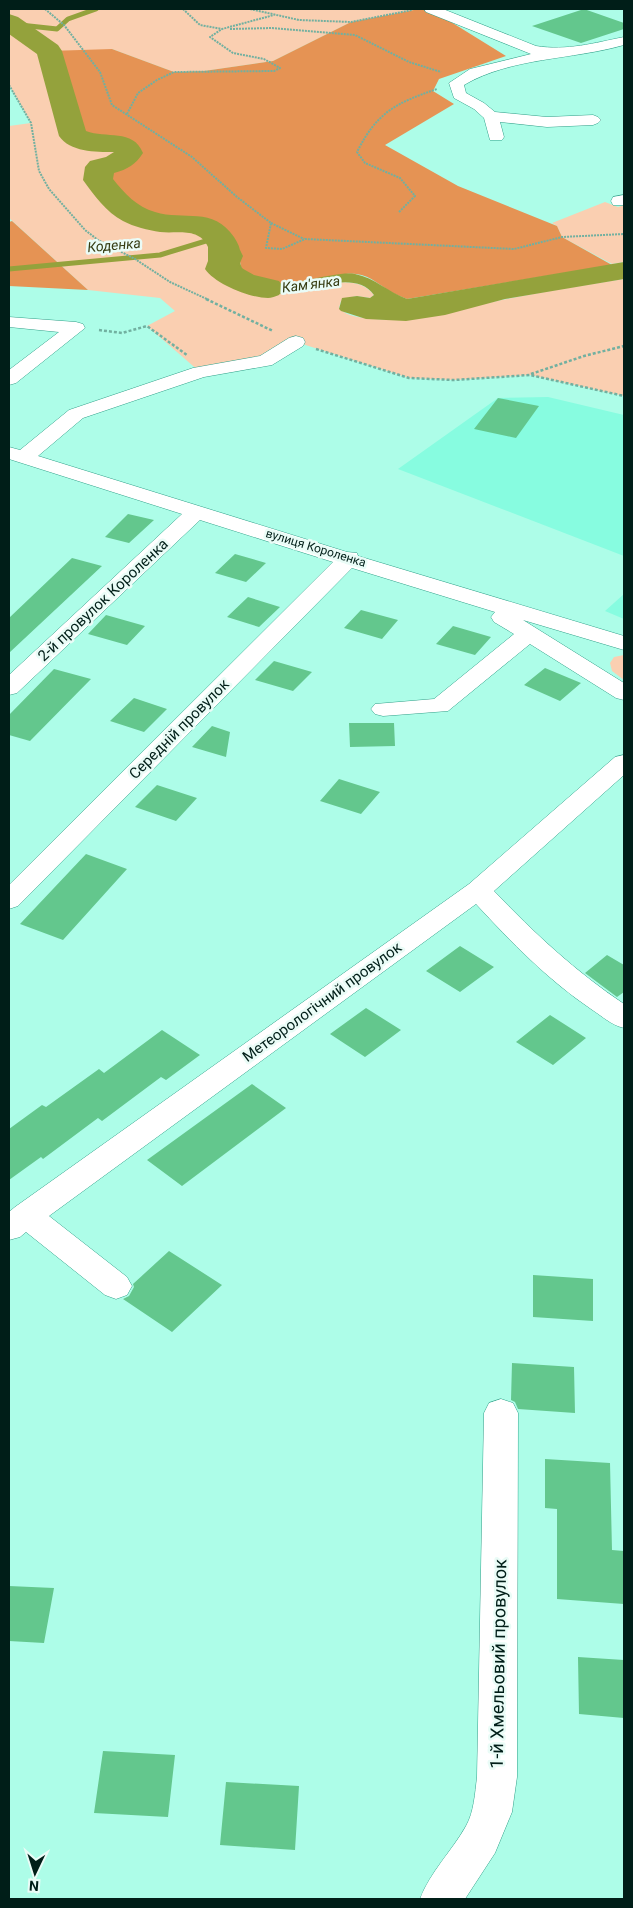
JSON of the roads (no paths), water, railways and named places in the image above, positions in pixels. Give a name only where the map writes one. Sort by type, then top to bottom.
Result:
[{"type":"street","points":[[431,9],[533,50],[550,54]]},
{"type":"street","points":[[593,120],[547,122],[491,116],[479,106],[459,96],[460,81],[474,72],[550,54],[578,52],[624,41]]},
{"type":"street","points":[[491,116],[496,137]]},
{"type":"street","points":[[9,322],[76,328],[9,379]]},
{"type":"street","points":[[16,455],[76,414],[208,370],[265,361],[296,342]]},
{"type":"street","name":"вулиця Короленка","points":[[16,455],[349,558],[473,599],[624,643]]},
{"type":"street","name":"2-й провулок Короленка","points":[[9,688],[197,512]]},
{"type":"street","name":"Середній провулок","points":[[9,900],[349,558]]},
{"type":"street","points":[[473,599],[624,693]]},
{"type":"street","points":[[383,709],[440,706],[529,634]]},
{"type":"street","name":"Метеорологічний провулок","points":[[18,1221],[478,890],[624,762]]},
{"type":"street","points":[[478,890],[527,941],[583,990],[624,1018]]},
{"type":"street","points":[[18,1221],[116,1286]]},
{"type":"street","name":"1-й Хмельовий провулок","points":[[441,1899],[481,1839],[492,1812],[497,1777],[501,1414]]},
{"type":"water","points":[[240,250],[243,256],[240,263],[248,276],[260,282],[275,284],[292,283],[326,276],[355,274],[369,279],[407,299],[624,262],[624,279],[505,299],[445,315],[406,321],[366,319],[339,309],[342,298],[357,296],[370,298],[374,295],[365,287],[353,283],[340,282],[270,294],[239,289],[211,275],[209,265],[211,254]]},
{"type":"waterway","points":[[11,24],[57,29],[68,19],[96,9]]},
{"type":"waterway","name":"Кам'янка","points":[[9,22],[49,51],[73,136],[90,143],[120,144],[127,148],[129,153],[123,159],[100,167],[98,180],[115,200],[128,211],[143,219],[163,223],[195,224],[210,230],[221,240],[224,247],[225,254],[221,269],[243,282],[268,288]]},
{"type":"waterway","name":"Коденка","points":[[9,269],[160,255],[219,237]]}]
